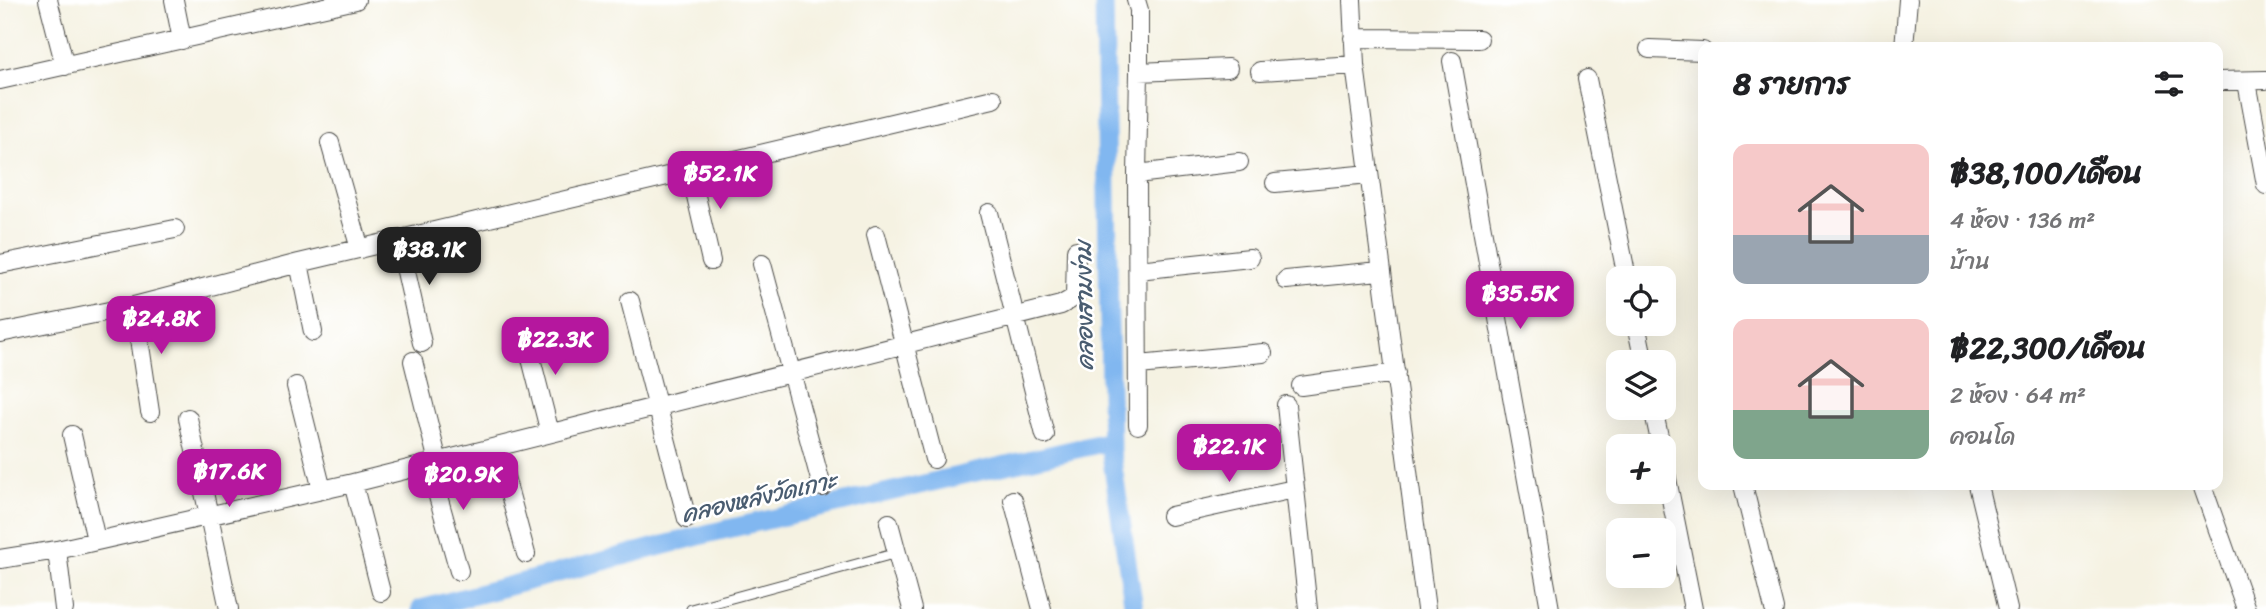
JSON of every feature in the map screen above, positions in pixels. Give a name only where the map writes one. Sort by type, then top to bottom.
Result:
[{"type":"street","points":[[48,0],[65,66]]},
{"type":"street","points":[[174,0],[182,40]]},
{"type":"street","points":[[0,80],[182,40],[303,6],[356,0]]},
{"type":"street","points":[[1136,0],[1139,10],[1138,425]]},
{"type":"street","points":[[1352,0],[1355,65],[1380,271],[1426,609]]},
{"type":"street","points":[[1904,42],[1908,0]]},
{"type":"street","points":[[1353,38],[1479,39]]},
{"type":"street","points":[[1649,49],[1698,51]]},
{"type":"street","points":[[1451,61],[1549,609]]},
{"type":"street","points":[[1260,71],[1355,65]]},
{"type":"street","points":[[1139,72],[1228,68]]},
{"type":"street","points":[[1587,79],[1625,266]]},
{"type":"street","points":[[2223,81],[2266,80]]},
{"type":"street","points":[[2247,82],[2266,185]]},
{"type":"street","points":[[0,333],[134,306],[299,263],[993,99]]},
{"type":"street","points":[[330,143],[360,249]]},
{"type":"street","points":[[1137,174],[1239,162]]},
{"type":"street","points":[[690,170],[712,261]]},
{"type":"street","points":[[1275,183],[1369,174]]},
{"type":"street","points":[[989,214],[1045,435]]},
{"type":"street","points":[[0,264],[176,229]]},
{"type":"street","points":[[876,235],[934,459]]},
{"type":"street","points":[[399,240],[422,343]]},
{"type":"street","points":[[0,559],[57,550],[353,483],[1060,305],[1075,297],[1076,250]]},
{"type":"street","points":[[1138,270],[1251,258]]},
{"type":"street","points":[[299,263],[313,332]]},
{"type":"street","points":[[762,264],[821,487]]},
{"type":"street","points":[[1286,280],[1380,271]]},
{"type":"street","points":[[630,301],[687,519]]},
{"type":"street","points":[[134,306],[150,412]]},
{"type":"street","points":[[524,331],[550,433]]},
{"type":"street","points":[[1139,365],[1263,353]]},
{"type":"street","points":[[413,361],[458,571]]},
{"type":"street","points":[[1300,386],[1396,373]]},
{"type":"street","points":[[296,386],[322,490]]},
{"type":"street","points":[[1286,405],[1308,609]]},
{"type":"street","points":[[188,418],[229,609]]},
{"type":"street","points":[[72,435],[96,540]]},
{"type":"street","points":[[498,447],[526,554]]},
{"type":"street","points":[[353,483],[381,592]]},
{"type":"street","points":[[1171,516],[1294,489]]},
{"type":"street","points":[[1744,490],[1774,609]]},
{"type":"street","points":[[1979,490],[2008,609]]},
{"type":"street","points":[[2204,490],[2246,609]]},
{"type":"street","points":[[1013,500],[1042,609]]},
{"type":"street","points":[[1672,504],[1693,609]]},
{"type":"street","points":[[889,523],[912,609]]},
{"type":"street","points":[[57,550],[64,609]]},
{"type":"lane","points":[[691,609],[897,554]]},
{"type":"waterway","name":"คลองสามง่าม","points":[[1104,0],[1111,453],[1134,609]]},
{"type":"waterway","name":"คลองหลังวัดเกาะ","points":[[421,609],[710,533],[1111,441]]}]
